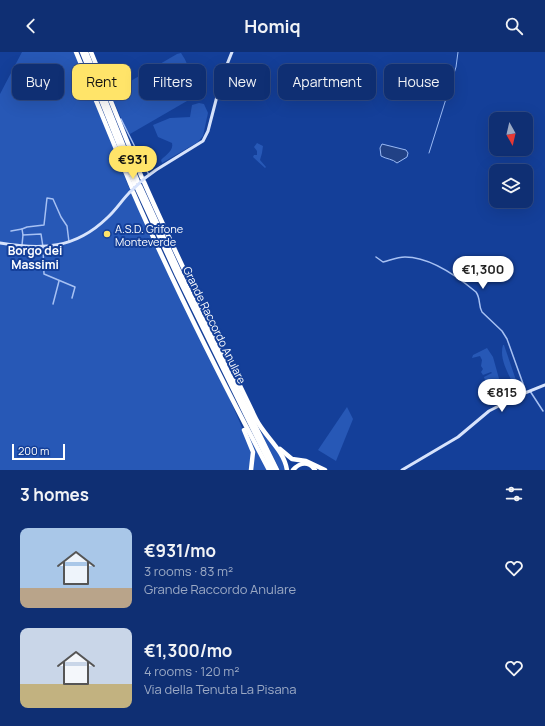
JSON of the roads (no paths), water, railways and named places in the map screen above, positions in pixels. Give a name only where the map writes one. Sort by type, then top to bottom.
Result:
[{"type":"highway","name":"Grande Raccordo Anulare","points":[[76,52],[184,282],[277,470]]},
{"type":"highway","name":"Grande Raccordo Anulare","points":[[82,52],[177,275],[273,470]]},
{"type":"highway","name":"Grande Raccordo Anulare","points":[[86,52],[138,185],[190,282],[264,432]]},
{"type":"highway","name":"Grande Raccordo Anulare","points":[[91,52],[169,270],[226,388]]},
{"type":"highway","points":[[226,388],[251,447],[253,457],[251,470]]},
{"type":"highway","points":[[226,388],[269,470]]},
{"type":"highway","points":[[264,432],[281,453],[285,460],[287,470]]},
{"type":"highway","points":[[264,432],[290,457],[295,460],[306,461],[324,470]]},
{"type":"highway","points":[[293,470],[304,463],[311,465],[316,470]]},
{"type":"main road","points":[[0,244],[43,247],[68,242],[80,237],[107,218],[149,174],[200,143],[208,131],[222,77],[232,52]]},
{"type":"main road","points":[[402,470],[458,437],[487,412],[526,392],[545,385]]},
{"type":"street","points":[[114,103],[124,128],[149,174]]},
{"type":"street","points":[[11,231],[44,225],[47,198],[50,198],[53,199],[67,226],[68,242]]},
{"type":"street","points":[[22,229],[22,246]]},
{"type":"street","points":[[23,235],[41,234],[44,274],[75,287],[72,298]]},
{"type":"street","points":[[376,257],[383,262],[403,257],[423,260],[445,270],[472,289],[479,297],[482,312],[502,331],[508,339],[526,392]]},
{"type":"street","points":[[53,304],[59,281]]},
{"type":"street","points":[[530,391],[543,411]]},
{"type":"waterway","points":[[429,153],[456,67],[458,52]]},
{"type":"place","name":"A.S.D. Grifone Monteverde","points":[[107,234]]},
{"type":"district","name":"Borgo dei Massimi","points":[[35,257]]}]
